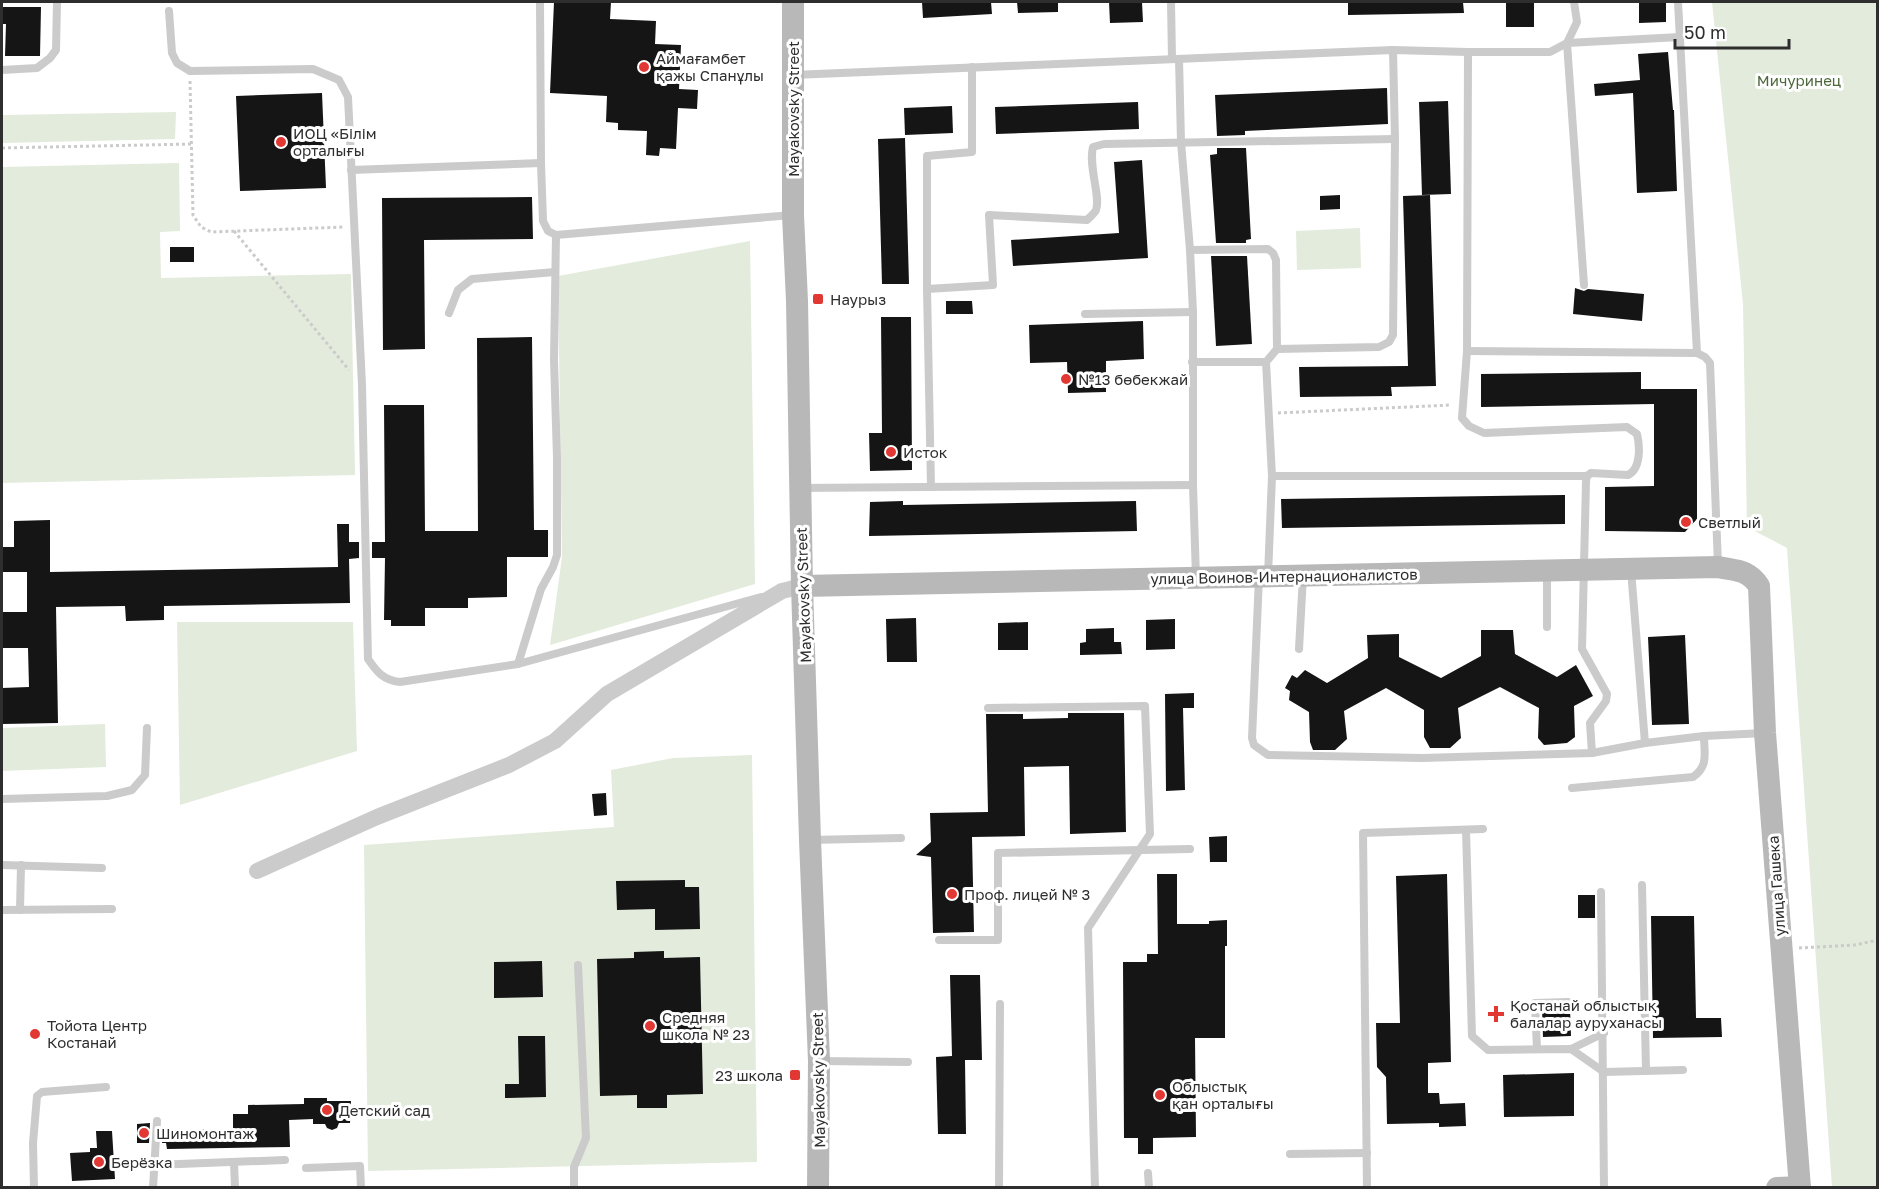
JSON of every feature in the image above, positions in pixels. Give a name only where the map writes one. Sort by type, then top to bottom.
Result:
[{"type":"main road","name":"Mayakovsky Street","points":[[793,2],[793,215],[800,488],[792,589],[810,840],[819,1061],[818,1188]]},
{"type":"main road","name":"улица Воинов-Интернационалистов","points":[[792,589],[1718,567],[1753,575],[1759,586]]},
{"type":"main road","name":"улица Гашека","points":[[1759,586],[1765,733],[1800,1187]]},
{"type":"main road","points":[[1777,1188],[1800,1187]]},
{"type":"street","points":[[257,871],[376,818],[509,765],[555,741],[607,694],[792,589]]},
{"type":"lane","points":[[2,70],[37,68],[50,58],[56,50],[57,2]]},
{"type":"lane","points":[[540,2],[543,221],[548,231],[556,235],[793,215]]},
{"type":"lane","points":[[1171,2],[1193,312],[1193,485],[1196,578]]},
{"type":"lane","points":[[1574,2],[1577,22],[1567,43],[1584,285]]},
{"type":"lane","points":[[1678,2],[1697,353]]},
{"type":"lane","points":[[169,11],[172,52],[177,63],[190,71],[313,69],[339,80],[348,97],[362,386],[368,659],[378,674],[389,681],[400,682],[518,664],[792,589]]},
{"type":"lane","points":[[793,75],[1393,50],[1550,52],[1567,43],[1680,37]]},
{"type":"lane","points":[[1277,349],[1379,347],[1389,342],[1393,335],[1395,139],[1393,50]]},
{"type":"lane","points":[[1272,476],[1587,476],[1591,473],[1628,475],[1636,468],[1639,441],[1637,434],[1627,427],[1484,433],[1468,426],[1462,418],[1467,351],[1468,52]]},
{"type":"lane","points":[[931,488],[927,156],[972,152],[972,68]]},
{"type":"lane","points":[[927,289],[993,285],[989,215],[1086,220],[1093,215],[1098,208],[1091,157],[1093,147],[1104,144],[1181,141],[1395,139]]},
{"type":"lane","points":[[351,170],[541,163]]},
{"type":"lane","points":[[518,664],[541,589],[557,555],[554,360],[556,235]]},
{"type":"lane","points":[[1190,250],[1268,249],[1276,260],[1277,349],[1266,362],[1272,476],[1252,738],[1254,745],[1260,751],[1268,755],[1422,758],[1593,753],[1645,743],[1704,736],[1765,733]]},
{"type":"lane","points":[[449,313],[458,290],[472,279],[555,272]]},
{"type":"lane","points":[[1085,314],[1193,312]]},
{"type":"lane","points":[[1467,351],[1697,353],[1705,357],[1710,363],[1718,567]]},
{"type":"lane","points":[[1192,362],[1266,362]]},
{"type":"lane","points":[[1587,476],[1582,649],[1607,694],[1606,701],[1590,723],[1593,753]]},
{"type":"lane","points":[[800,488],[1193,485]]},
{"type":"lane","points":[[1631,569],[1645,743]]},
{"type":"lane","points":[[1547,571],[1547,627]]},
{"type":"lane","points":[[1299,649],[1303,576]]},
{"type":"lane","points":[[988,708],[1145,706],[1150,834],[1089,928],[1095,1188]]},
{"type":"lane","points":[[2,799],[107,796],[132,790],[145,775],[147,728]]},
{"type":"lane","points":[[1572,788],[1693,777],[1701,772],[1704,766],[1704,736]]},
{"type":"lane","points":[[1367,1188],[1362,833],[1483,829]]},
{"type":"lane","points":[[1466,830],[1472,1036],[1488,1050],[1572,1049],[1604,1033]]},
{"type":"lane","points":[[810,840],[901,838]]},
{"type":"lane","points":[[939,940],[998,940],[998,853],[1190,849]]},
{"type":"lane","points":[[2,865],[102,868]]},
{"type":"lane","points":[[20,910],[21,866]]},
{"type":"lane","points":[[1642,885],[1646,1071]]},
{"type":"lane","points":[[1601,892],[1604,1188]]},
{"type":"lane","points":[[2,910],[112,909]]},
{"type":"lane","points":[[574,1188],[574,1167],[586,1138],[578,965]]},
{"type":"lane","points":[[1537,1049],[1535,1003],[1568,1002]]},
{"type":"lane","points":[[999,1188],[1000,1004]]},
{"type":"lane","points":[[1572,1049],[1604,1072],[1683,1070]]},
{"type":"lane","points":[[819,1061],[908,1062]]},
{"type":"lane","points":[[34,1188],[33,1143],[37,1096],[42,1092],[106,1087]]},
{"type":"lane","points":[[153,1188],[157,1121]]},
{"type":"lane","points":[[1290,1154],[1367,1153]]},
{"type":"lane","points":[[154,1165],[285,1160]]},
{"type":"lane","points":[[234,1162],[235,1188]]},
{"type":"lane","points":[[306,1168],[360,1166],[361,1188]]},
{"type":"lane","points":[[1148,1173],[1149,1188]]},
{"type":"path","points":[[190,71],[193,215],[201,227],[211,232],[347,227],[355,229]]},
{"type":"path","points":[[2,148],[192,144]]},
{"type":"path","points":[[234,231],[362,386]]},
{"type":"path","points":[[1269,413],[1462,404]]},
{"type":"path","points":[[1781,948],[1855,945],[1878,940]]},
{"type":"green space","name":"Мичуринец","points":[[1712,2],[1877,2],[1877,1187],[1832,1187],[1787,548],[1747,527],[1743,304]]},
{"type":"green space","points":[[176,112],[175,139],[2,143],[2,115]]},
{"type":"green space","points":[[179,163],[180,231],[160,232],[161,278],[351,274],[355,475],[2,483],[2,167]]},
{"type":"green space","points":[[1360,228],[1361,268],[1297,270],[1296,231]]},
{"type":"green space","points":[[750,241],[755,584],[550,645],[562,557],[558,276]]},
{"type":"green space","points":[[177,622],[353,622],[357,751],[180,805]]},
{"type":"green space","points":[[105,724],[106,767],[2,771],[2,728]]},
{"type":"green space","points":[[752,755],[757,1162],[368,1171],[364,845],[614,827],[611,770],[673,758]]},
{"type":"building","points":[[554,2],[611,2],[610,19],[656,21],[655,44],[681,45],[679,89],[698,90],[697,109],[678,108],[676,149],[660,148],[659,156],[646,155],[647,131],[618,130],[618,123],[606,122],[607,96],[550,93]]},
{"type":"building","points":[[922,2],[991,2],[992,14],[923,18]]},
{"type":"building","points":[[1017,2],[1058,2],[1058,12],[1018,13]]},
{"type":"building","points":[[1109,2],[1142,2],[1143,22],[1110,23]]},
{"type":"building","points":[[1348,2],[1463,2],[1464,13],[1348,15]]},
{"type":"building","points":[[1506,2],[1534,2],[1534,27],[1506,27]]},
{"type":"building","points":[[1639,2],[1666,2],[1666,22],[1639,23]]},
{"type":"building","points":[[2,7],[41,7],[40,56],[5,56],[6,24],[2,24]]},
{"type":"building","points":[[1668,52],[1674,110],[1677,191],[1637,193],[1633,93],[1595,96],[1594,84],[1640,80],[1638,54]]},
{"type":"building","points":[[1387,88],[1388,124],[1245,131],[1245,135],[1217,136],[1215,95]]},
{"type":"building","name":"ИОЦ «Білім орталығы","points":[[322,93],[326,188],[240,191],[236,96]]},
{"type":"building","points":[[1448,101],[1451,194],[1422,195],[1419,102]]},
{"type":"building","points":[[1138,102],[1139,129],[996,134],[995,107]]},
{"type":"building","points":[[952,106],[953,133],[905,135],[904,108]]},
{"type":"building","points":[[905,138],[909,284],[882,284],[878,139]]},
{"type":"building","points":[[1217,148],[1246,148],[1251,239],[1246,240],[1246,243],[1216,243],[1210,155],[1217,154]]},
{"type":"building","points":[[1142,160],[1148,258],[1013,266],[1011,240],[1119,233],[1114,162]]},
{"type":"building","points":[[1340,195],[1340,209],[1320,210],[1320,196]]},
{"type":"building","points":[[1430,195],[1436,386],[1391,387],[1392,396],[1300,397],[1299,367],[1408,366],[1403,196]]},
{"type":"building","points":[[532,197],[533,239],[424,240],[425,349],[383,350],[382,198]]},
{"type":"building","points":[[170,247],[194,247],[194,262],[170,262]]},
{"type":"building","points":[[1211,256],[1247,256],[1252,344],[1216,346]]},
{"type":"building","points":[[1575,288],[1584,291],[1588,289],[1644,294],[1642,321],[1573,314]]},
{"type":"building","points":[[946,301],[972,301],[973,314],[946,314]]},
{"type":"building","points":[[881,317],[911,317],[912,470],[870,471],[869,433],[882,433]]},
{"type":"building","points":[[1143,321],[1144,359],[1106,361],[1106,392],[1068,393],[1067,362],[1030,363],[1029,325]]},
{"type":"building","points":[[532,337],[534,530],[548,530],[548,557],[507,557],[507,597],[468,598],[468,608],[425,608],[425,626],[391,626],[391,620],[384,620],[385,558],[372,558],[372,542],[385,542],[384,405],[424,405],[425,531],[478,531],[477,338]]},
{"type":"building","points":[[1641,372],[1641,389],[1697,389],[1697,519],[1685,532],[1605,531],[1605,487],[1654,486],[1654,404],[1481,407],[1481,374]]},
{"type":"building","points":[[1565,495],[1565,524],[1282,528],[1281,499]]},
{"type":"building","points":[[903,501],[903,505],[1136,501],[1137,531],[869,536],[870,502]]},
{"type":"building","points":[[50,520],[50,572],[338,567],[337,524],[349,524],[349,542],[359,542],[359,558],[349,559],[350,603],[164,606],[164,620],[126,621],[125,606],[56,607],[58,723],[2,724],[2,688],[29,687],[28,648],[2,648],[2,612],[27,612],[27,572],[2,572],[2,547],[14,547],[14,521]]},
{"type":"building","points":[[916,618],[917,662],[887,662],[886,619]]},
{"type":"building","points":[[1175,619],[1175,649],[1146,650],[1146,620]]},
{"type":"building","points":[[1028,622],[1028,650],[998,650],[998,623]]},
{"type":"building","points":[[1114,628],[1114,642],[1121,642],[1122,654],[1080,655],[1080,643],[1086,642],[1086,629]]},
{"type":"building","points":[[1481,630],[1513,630],[1515,654],[1557,677],[1576,665],[1593,696],[1574,706],[1575,737],[1567,743],[1544,745],[1538,738],[1539,708],[1500,687],[1458,708],[1461,738],[1450,748],[1430,748],[1424,737],[1424,710],[1386,688],[1344,711],[1347,739],[1335,750],[1313,750],[1310,742],[1309,712],[1289,700],[1290,691],[1285,688],[1292,675],[1297,678],[1305,670],[1327,683],[1368,658],[1367,635],[1399,634],[1399,657],[1441,678],[1481,656]]},
{"type":"building","points":[[1685,635],[1689,724],[1652,725],[1648,637]]},
{"type":"building","points":[[1194,693],[1194,708],[1183,708],[1185,790],[1166,791],[1165,694]]},
{"type":"building","points":[[1068,713],[1124,713],[1126,832],[1070,834],[1069,766],[1024,767],[1025,836],[972,837],[974,932],[933,933],[931,857],[916,855],[931,842],[930,813],[988,812],[986,714],[1023,714],[1023,719],[1068,718]]},
{"type":"building","points":[[606,793],[607,815],[594,816],[592,794]]},
{"type":"building","points":[[1227,836],[1227,862],[1210,862],[1209,837]]},
{"type":"building","name":"Облыстық қан орталығы","points":[[1157,874],[1177,874],[1177,924],[1209,924],[1209,921],[1227,920],[1225,1038],[1195,1038],[1196,1137],[1153,1138],[1153,1154],[1138,1154],[1138,1138],[1124,1138],[1123,962],[1147,962],[1147,954],[1158,954]]},
{"type":"building","points":[[1447,874],[1451,1062],[1428,1063],[1428,1093],[1439,1093],[1440,1104],[1465,1103],[1466,1126],[1439,1127],[1439,1123],[1387,1124],[1386,1077],[1377,1067],[1376,1023],[1400,1023],[1396,876]]},
{"type":"building","points":[[685,880],[685,887],[699,887],[700,929],[655,930],[655,909],[617,910],[616,881]]},
{"type":"building","points":[[1578,895],[1595,895],[1595,918],[1578,918]]},
{"type":"building","points":[[1651,916],[1694,916],[1696,1018],[1721,1018],[1722,1037],[1653,1038]]},
{"type":"building","name":"Средняя школа № 23","points":[[664,951],[664,958],[700,957],[703,1094],[667,1095],[667,1108],[637,1108],[637,1095],[600,1096],[597,959],[634,958],[634,952]]},
{"type":"building","points":[[542,961],[543,997],[494,998],[494,962]]},
{"type":"building","points":[[950,975],[980,975],[982,1060],[965,1060],[966,1134],[938,1134],[936,1057],[952,1056]]},
{"type":"building","points":[[1570,1008],[1571,1036],[1543,1037],[1542,1009]]},
{"type":"building","points":[[518,1036],[545,1036],[546,1097],[505,1098],[505,1084],[519,1084]]},
{"type":"building","points":[[1574,1073],[1574,1116],[1504,1117],[1503,1075]]},
{"type":"building","points":[[304,1098],[351,1101],[350,1123],[339,1123],[337,1128],[332,1130],[325,1124],[313,1124],[313,1119],[289,1120],[290,1147],[167,1149],[166,1143],[162,1143],[163,1130],[233,1129],[233,1114],[248,1114],[248,1105],[304,1104]]},
{"type":"building","name":"Шиномонтаж","points":[[150,1123],[149,1143],[137,1143],[137,1124]]},
{"type":"building","name":"Берёзка","points":[[96,1131],[112,1131],[115,1179],[72,1181],[70,1153],[90,1152],[90,1148],[97,1148]]},
{"type":"place","name":"Аймағамбет қажы Спанұлы","points":[[644,67]]},
{"type":"place","name":"ИОЦ «Білім орталығы","points":[[281,142]]},
{"type":"place","name":"Наурыз","points":[[818,299]]},
{"type":"place","name":"№13 бөбекжай","points":[[1066,379]]},
{"type":"place","name":"Исток","points":[[891,452]]},
{"type":"place","name":"Светлый","points":[[1686,522]]},
{"type":"place","name":"Проф. лицей № 3","points":[[952,894]]},
{"type":"place","name":"Қостанай облыстық балалар ауруханасы","points":[[1496,1014]]},
{"type":"place","name":"Средняя школа № 23","points":[[650,1026]]},
{"type":"place","name":"Тойота Центр Костанай","points":[[35,1034]]},
{"type":"place","name":"23 школа","points":[[795,1075]]},
{"type":"place","name":"Облыстық қан орталығы","points":[[1160,1095]]},
{"type":"place","name":"Детский сад","points":[[327,1110]]},
{"type":"place","name":"Шиномонтаж","points":[[144,1133]]},
{"type":"place","name":"Берёзка","points":[[99,1162]]}]
